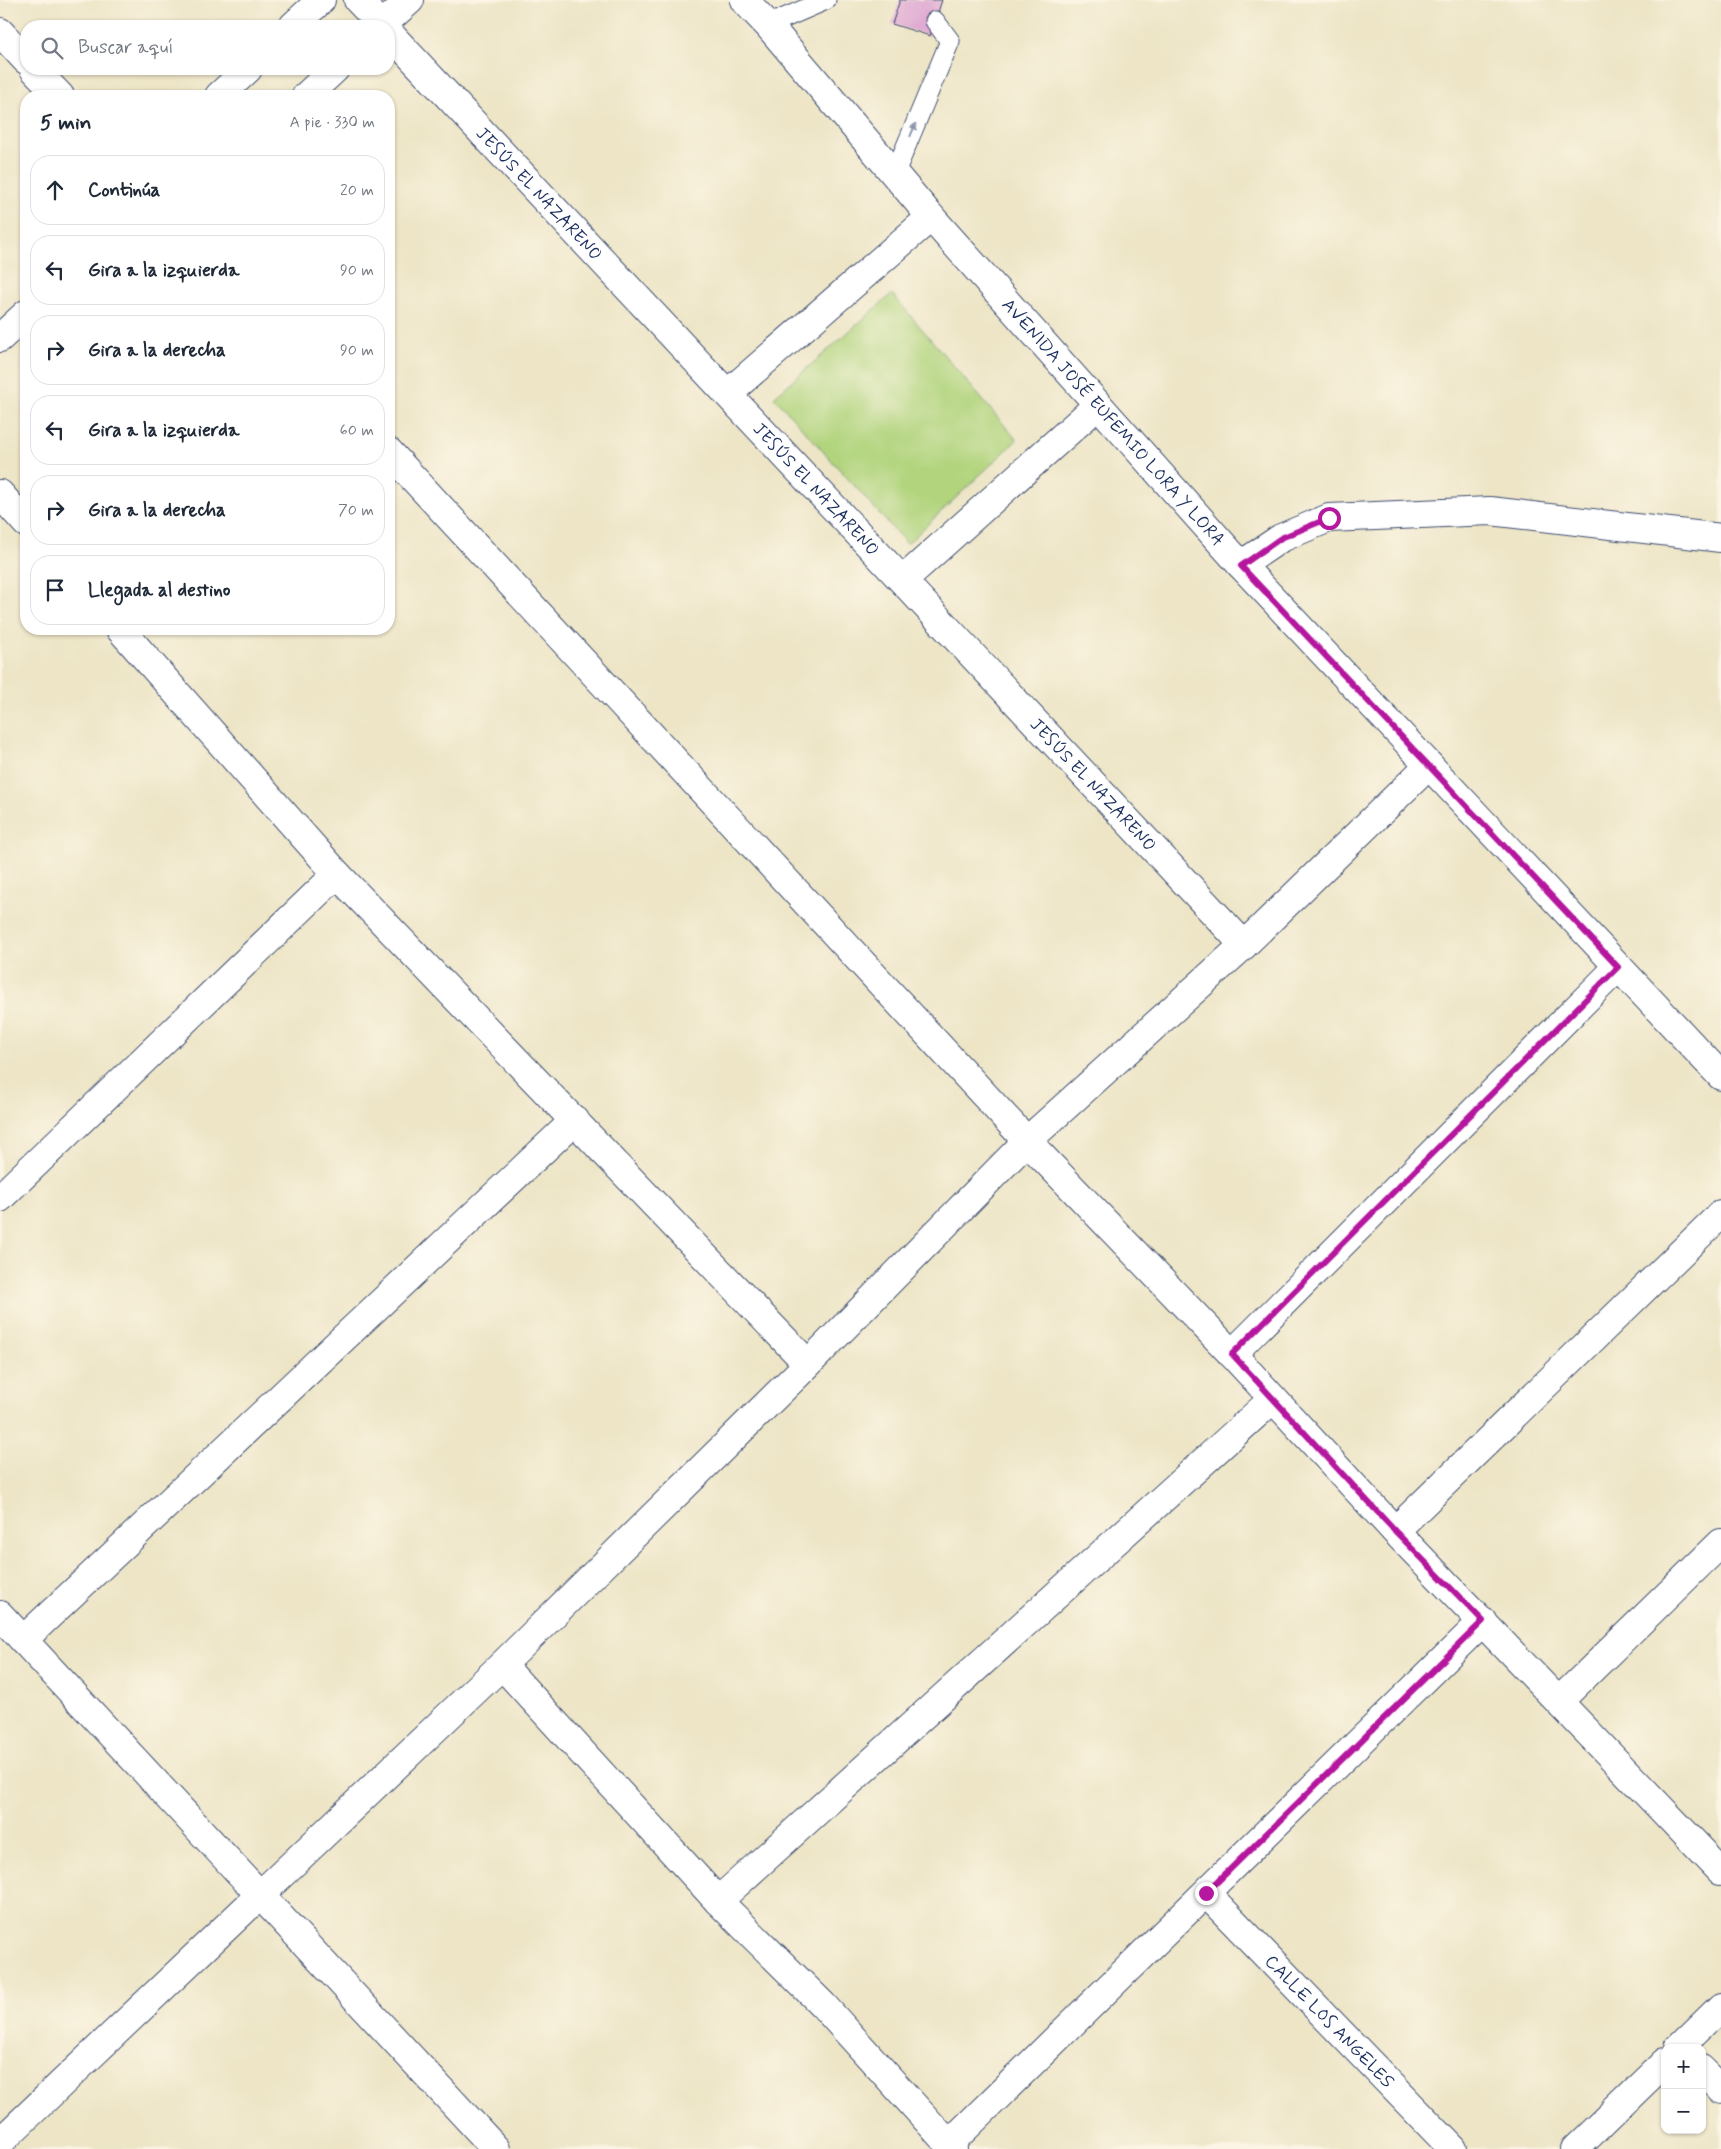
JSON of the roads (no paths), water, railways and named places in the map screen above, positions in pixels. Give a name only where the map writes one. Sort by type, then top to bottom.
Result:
[{"type":"street","points":[[299,20],[321,0]]},
{"type":"street","name":"JESÚS EL NAZARENO","points":[[358,0],[376,20]]},
{"type":"street","points":[[391,20],[410,0]]},
{"type":"street","name":"AVENIDA JOSÉ EUFEMIO LORA Y LORA","points":[[744,0],[768,25],[894,175],[1241,566],[1721,1076]]},
{"type":"street","points":[[0,32],[20,54]]},
{"type":"street","name":"JESÚS EL NAZARENO","points":[[395,41],[1244,945]]},
{"type":"street","points":[[40,75],[54,90]]},
{"type":"street","points":[[225,90],[242,75]]},
{"type":"street","points":[[312,90],[329,75]]},
{"type":"street","points":[[728,394],[931,217]]},
{"type":"street","points":[[0,338],[20,320]]},
{"type":"street","points":[[903,580],[1098,404]]},
{"type":"street","points":[[395,458],[1026,1141],[1232,1354],[1395,1531],[1721,1871]]},
{"type":"street","points":[[0,494],[20,516]]},
{"type":"street","points":[[1241,566],[1281,538],[1329,518],[1490,511],[1721,538]]},
{"type":"street","points":[[125,635],[337,874],[808,1364]]},
{"type":"street","points":[[0,2142],[502,1665],[808,1364],[1026,1141],[1244,945],[1429,766]]},
{"type":"street","points":[[0,1198],[337,874]]},
{"type":"street","points":[[1232,1354],[1618,967]]},
{"type":"street","points":[[24,1640],[575,1120]]},
{"type":"street","points":[[1395,1531],[1721,1214]]},
{"type":"street","points":[[718,1901],[1273,1399]]},
{"type":"street","points":[[1559,1701],[1721,1543]]},
{"type":"street","points":[[0,1615],[496,2149]]},
{"type":"street","points":[[502,1665],[718,1901],[823,2005],[951,2147],[1483,1621]]},
{"type":"street","name":"CALLE LOS ANGELES","points":[[1206,1893],[1453,2149]]},
{"type":"street","points":[[1683,2044],[1721,2007]]},
{"type":"street","points":[[1575,2149],[1661,2066]]},
{"type":"street","points":[[1706,2073],[1721,2088]]},
{"type":"lane","points":[[768,25],[826,0]]},
{"type":"lane","points":[[894,175],[950,41],[935,21]]}]
